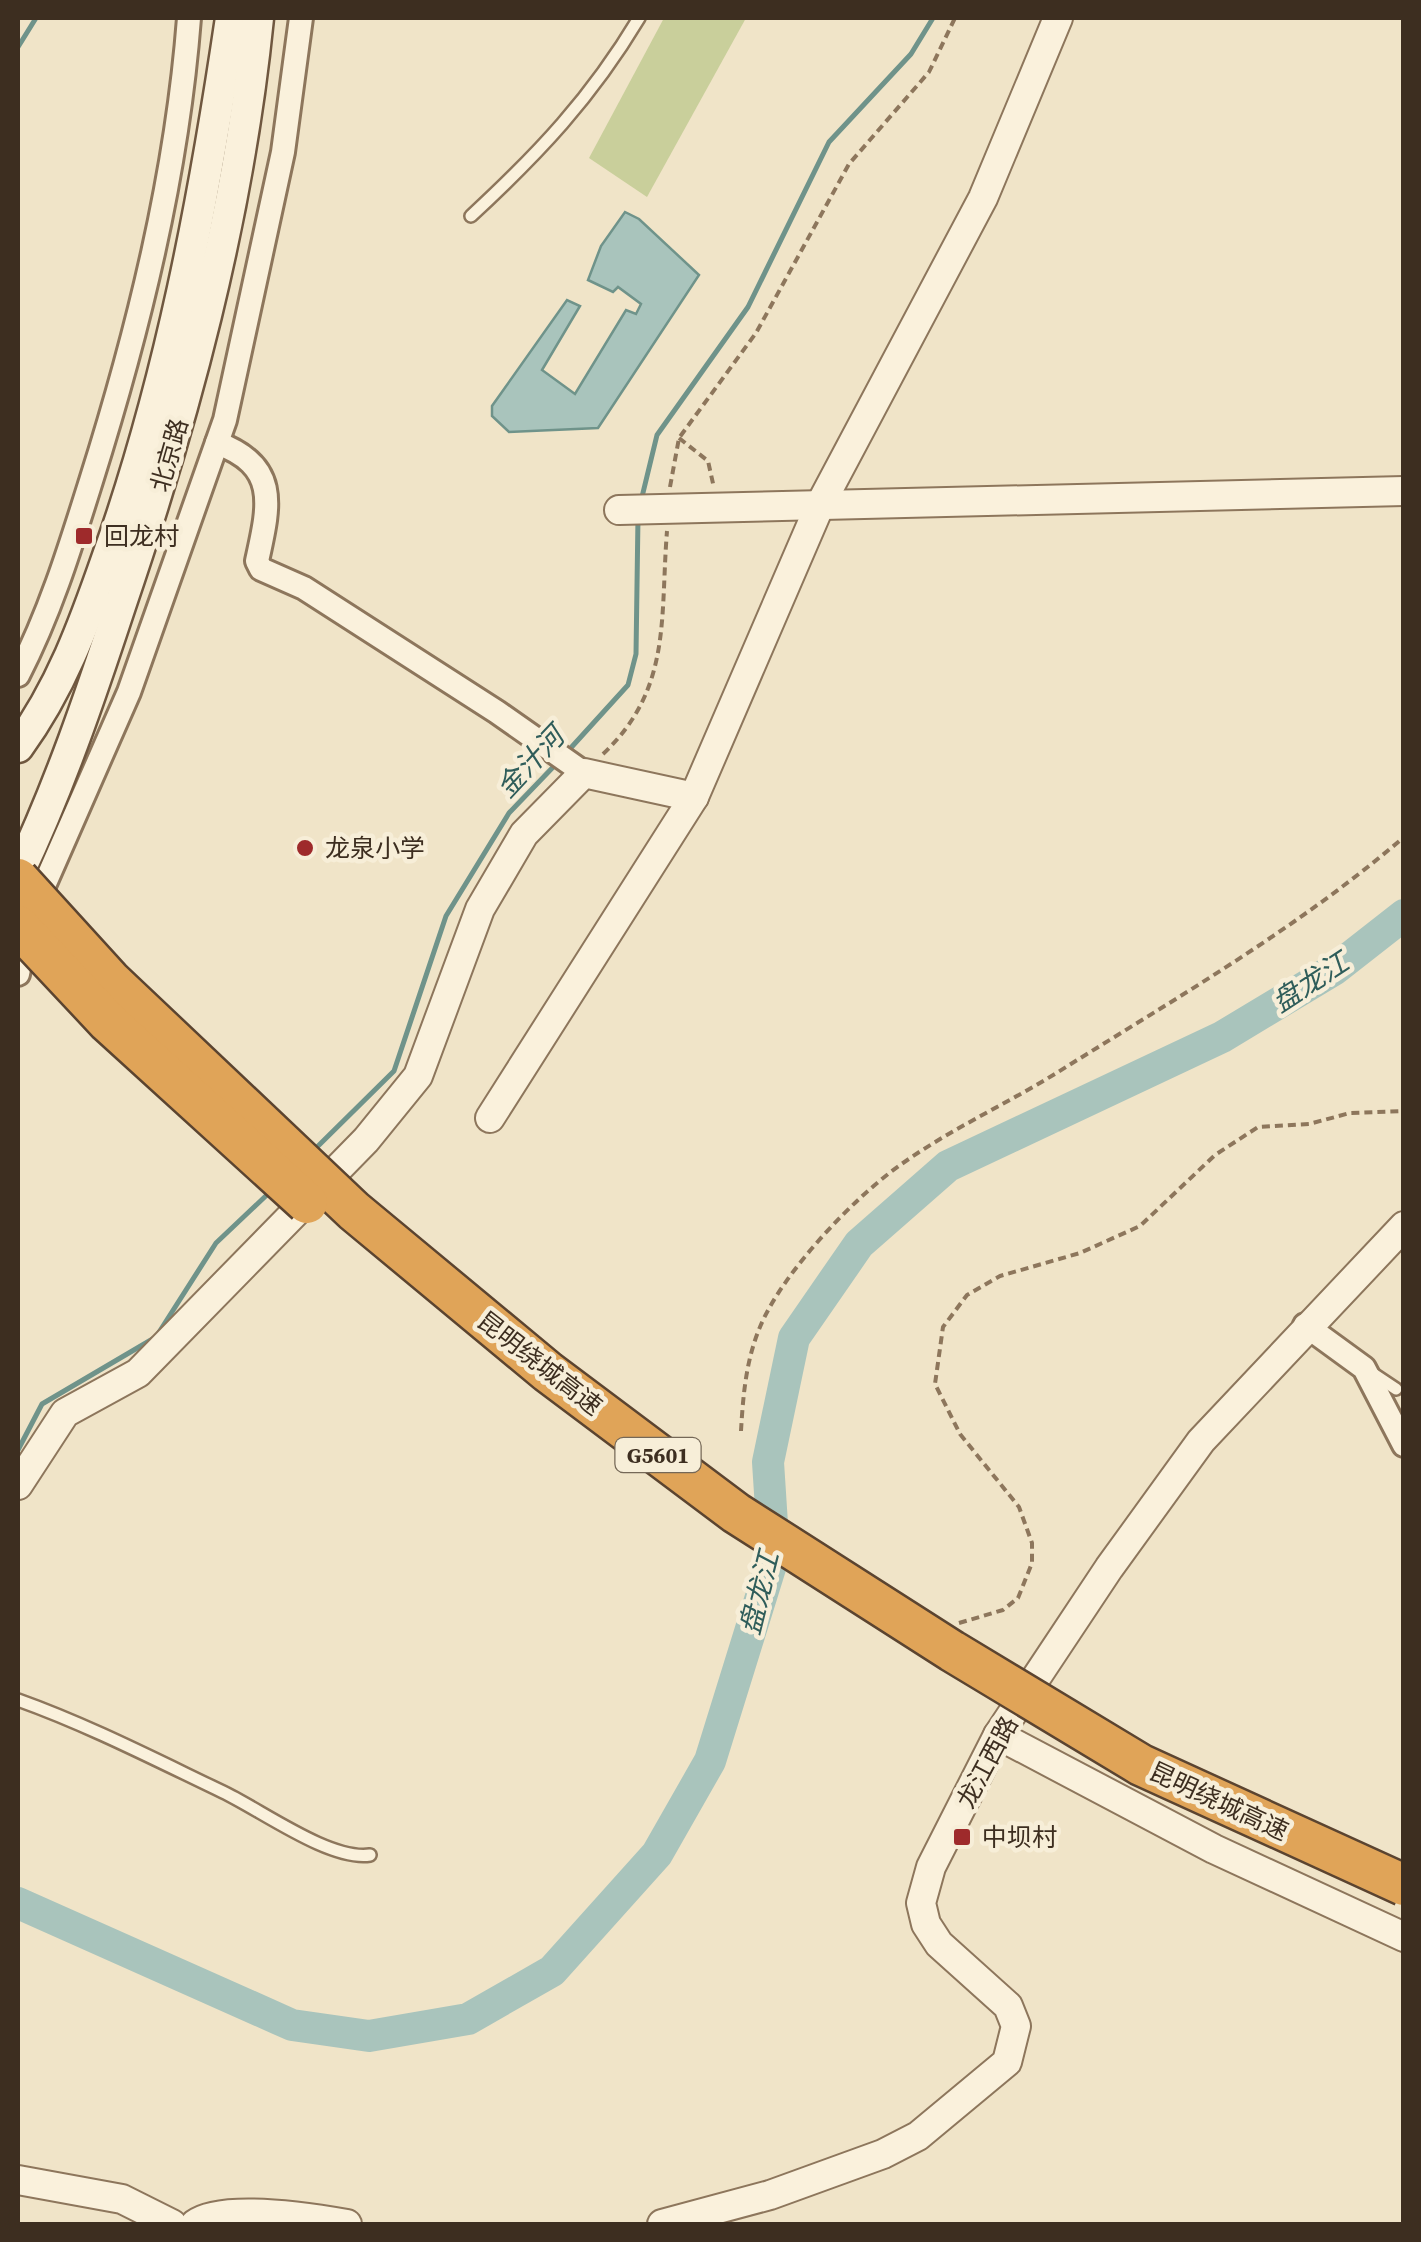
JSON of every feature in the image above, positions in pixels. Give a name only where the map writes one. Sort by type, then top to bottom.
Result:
[{"type":"highway","name":"昆明绕城高速","points":[[18,876],[110,980],[354,1212],[548,1372],[736,1512],[952,1651],[1141,1765],[1404,1885]]},
{"type":"highway","name":"昆明绕城高速","points":[[18,926],[108,1022],[398,1282],[520,1380],[714,1522],[1045,1727],[1210,1817],[1404,1912]]},
{"type":"main road","name":"北京路","points":[[18,747],[70,664],[128,500],[159,395],[205,196],[231,18]]},
{"type":"main road","name":"北京路","points":[[18,876],[51,806],[164,476],[232,200],[258,18]]},
{"type":"street","points":[[18,674],[62,573],[119,390],[167,176],[189,18]]},
{"type":"street","points":[[18,974],[28,922],[130,692],[217,442],[261,268],[283,152],[300,18]]},
{"type":"street","points":[[490,1118],[694,796],[820,506],[983,198],[1058,18]]},
{"type":"street","points":[[217,442],[235,449],[263,476],[267,494],[258,561],[261,569],[304,588],[498,712],[584,773],[694,796]]},
{"type":"street","points":[[620,510],[1404,491]]},
{"type":"street","points":[[18,1485],[65,1412],[138,1373],[366,1140],[418,1076],[480,909],[524,834],[584,773]]},
{"type":"street","name":"龙江西路","points":[[662,2224],[770,2196],[883,2154],[918,2136],[1007,2062],[1016,2026],[1008,2006],[938,1944],[921,1903],[931,1867],[998,1734],[1109,1568],[1201,1441],[1404,1226]]},
{"type":"street","points":[[1306,1326],[1364,1368],[1404,1445]]},
{"type":"street","points":[[998,1734],[1214,1849],[1404,1937]]},
{"type":"street","points":[[18,2180],[122,2199],[172,2224]]},
{"type":"street","points":[[195,2224],[220,2215],[257,2214],[347,2224]]},
{"type":"lane","points":[[471,216],[551,142],[605,76],[639,18]]},
{"type":"lane","points":[[1364,1368],[1396,1389]]},
{"type":"lane","points":[[18,1700],[227,1794],[331,1848],[356,1858],[370,1855]]},
{"type":"path","points":[[584,773],[634,724],[650,692],[657,664],[665,508],[679,438],[756,334],[849,164],[929,72],[955,18]]},
{"type":"path","points":[[679,438],[708,460],[718,507]]},
{"type":"path","points":[[741,1431],[750,1360],[768,1311],[823,1239],[866,1194],[903,1162],[1067,1067],[1231,962],[1404,837]]},
{"type":"path","points":[[947,1624],[1004,1610],[1018,1598],[1032,1562],[1032,1543],[1019,1507],[960,1434],[936,1384],[942,1327],[967,1295],[1000,1276],[1080,1253],[1140,1226],[1214,1155],[1258,1127],[1309,1124],[1350,1113],[1404,1111]]},
{"type":"green space","points":[[664,18],[746,18],[647,197],[589,158]]},
{"type":"water","points":[[625,212],[639,219],[699,275],[598,428],[509,432],[492,416],[492,406],[567,300],[580,306],[542,370],[575,394],[626,310],[636,314],[641,304],[618,287],[613,292],[588,280],[601,246]]},
{"type":"waterway","points":[[18,47],[36,18]]},
{"type":"waterway","name":"金汁河","points":[[641,501],[657,435],[748,307],[829,142],[911,54],[933,18]]},
{"type":"waterway","name":"金汁河","points":[[568,751],[628,685],[636,654],[638,517]]},
{"type":"waterway","name":"金汁河","points":[[312,1152],[394,1071],[446,916],[509,813],[557,763]]},
{"type":"waterway","name":"盘龙江","points":[[18,1903],[292,2025],[369,2036],[468,2019],[552,1971],[657,1854],[710,1761],[774,1555],[768,1462],[794,1338],[859,1244],[948,1166],[1222,1037],[1335,969],[1404,915]]},
{"type":"waterway","name":"金汁河","points":[[18,1450],[42,1404],[156,1337],[216,1243],[271,1191]]},
{"type":"place","name":"回龙村","points":[[84,536]]},
{"type":"place","name":"龙泉小学","points":[[305,848]]},
{"type":"place","name":"中坝村","points":[[962,1837]]}]
